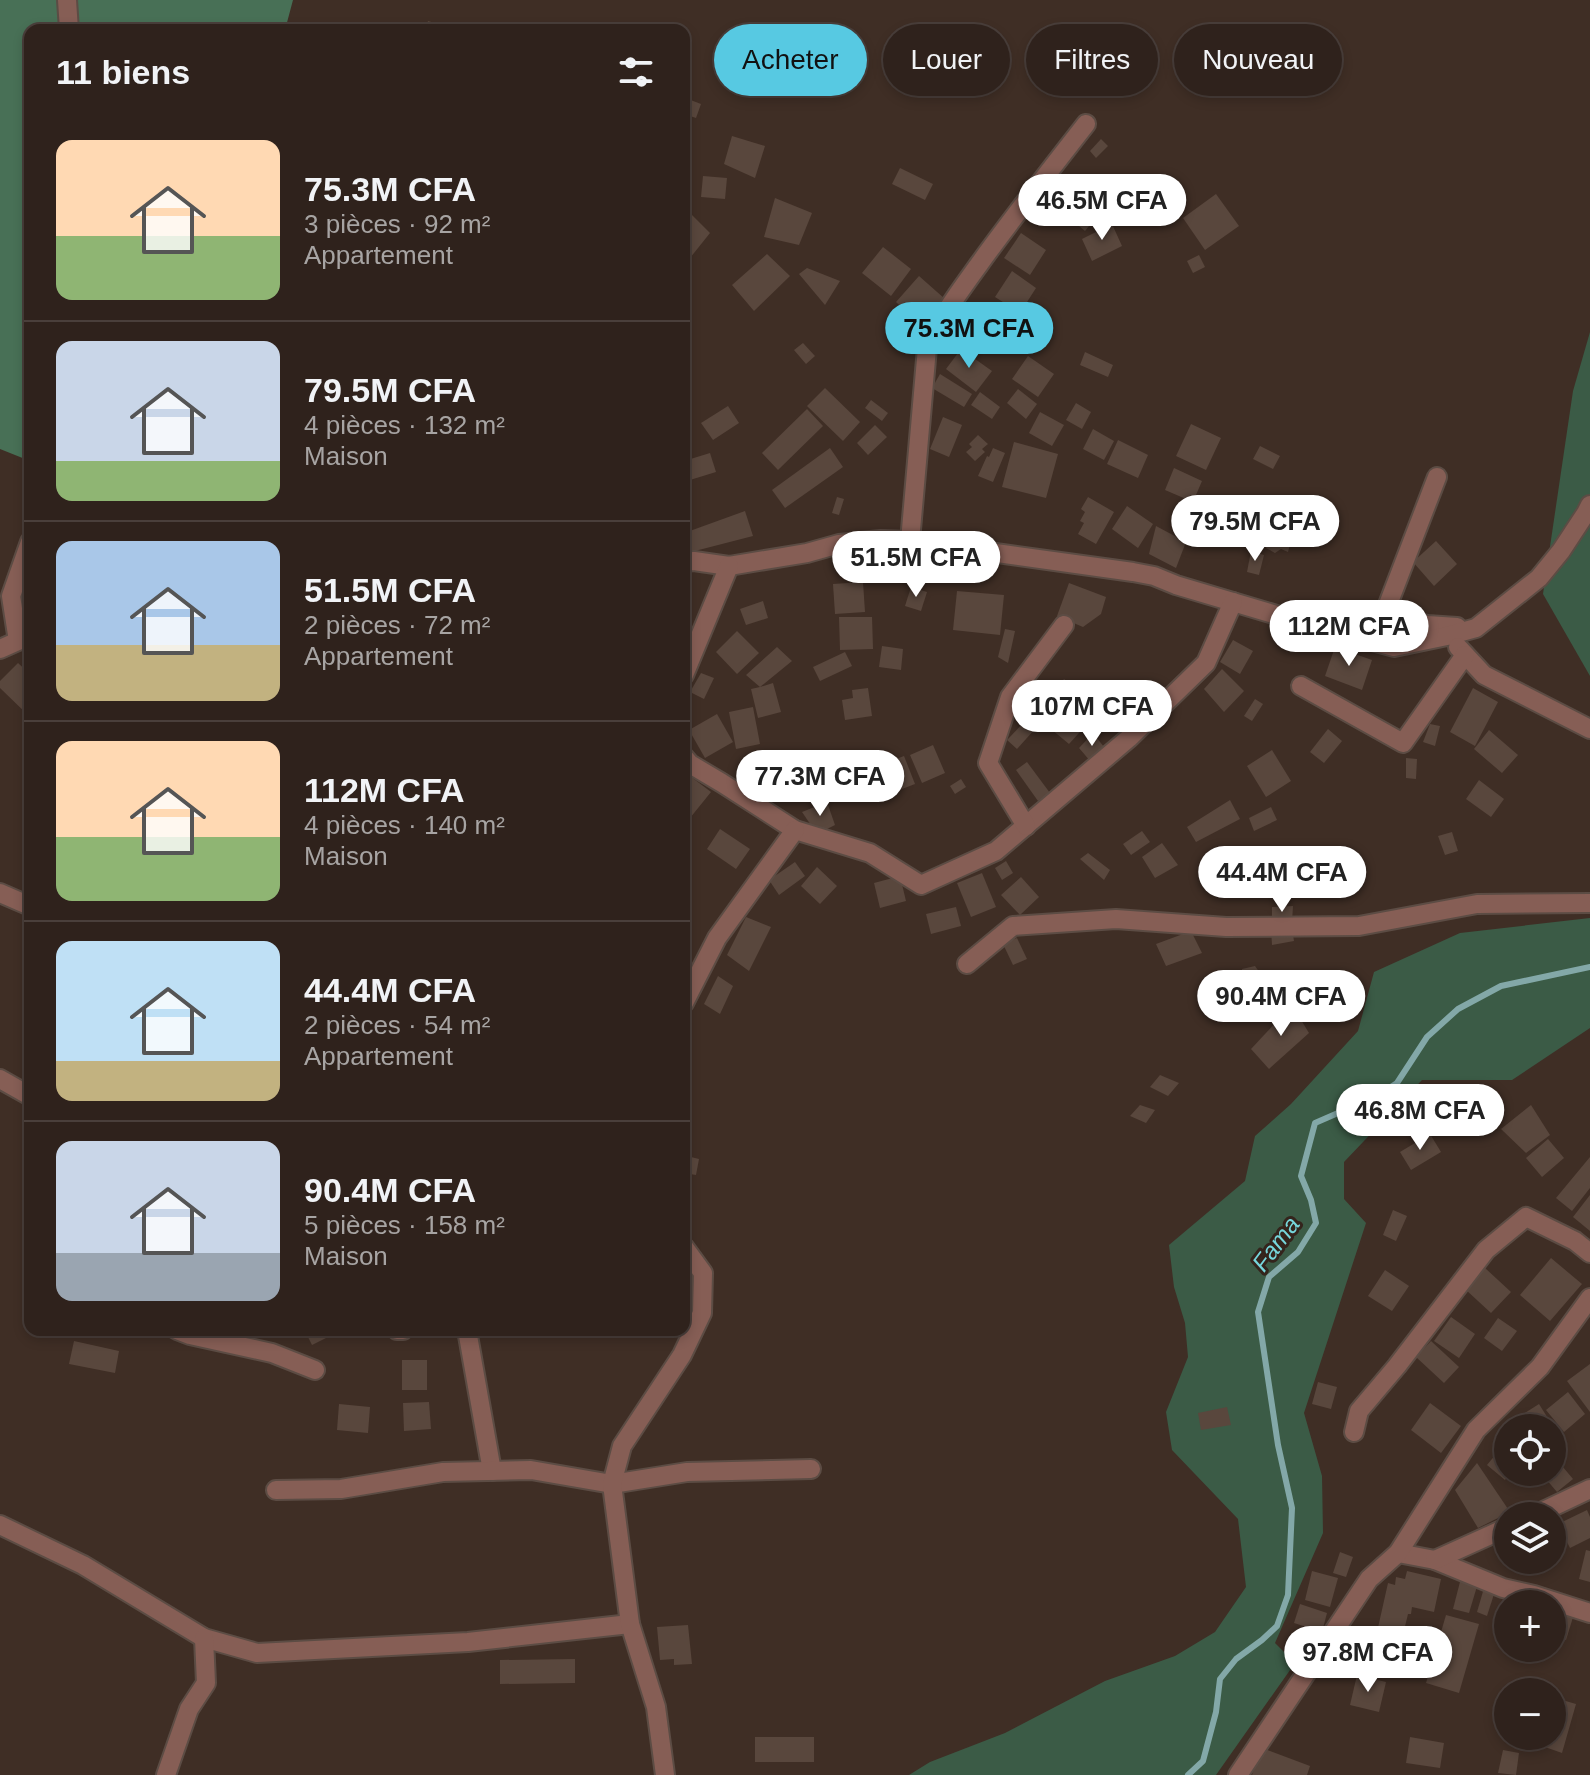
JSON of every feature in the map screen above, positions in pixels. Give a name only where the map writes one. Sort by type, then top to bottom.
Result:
[{"type":"street","points":[[67,0],[69,24]]},
{"type":"street","points":[[910,541],[927,348],[935,329],[1016,213],[1086,124]]},
{"type":"street","points":[[1437,477],[1384,615],[1427,625],[1476,628]]},
{"type":"street","points":[[690,561],[729,566],[807,553],[839,544],[910,541],[1154,576],[1233,602],[1394,647],[1476,628],[1539,578],[1561,551],[1590,505]]},
{"type":"street","points":[[0,649],[16,643],[11,596],[24,559]]},
{"type":"street","points":[[690,660],[729,566]]},
{"type":"street","points":[[690,764],[795,830],[870,853],[921,885],[996,851],[1129,738],[1206,663],[1233,602]]},
{"type":"street","points":[[1026,826],[988,763],[1010,697],[1064,625]]},
{"type":"street","points":[[1447,636],[1484,675],[1590,729]]},
{"type":"street","points":[[1301,686],[1403,743],[1465,655]]},
{"type":"street","points":[[690,991],[717,938],[795,830]]},
{"type":"street","points":[[0,893],[24,903]]},
{"type":"street","points":[[967,964],[1013,926],[1116,919],[1226,927],[1359,926],[1477,904],[1590,903]]},
{"type":"street","points":[[0,1079],[24,1093]]},
{"type":"street","points":[[1354,1432],[1359,1411],[1486,1250],[1526,1217],[1575,1241],[1590,1253]]},
{"type":"street","points":[[665,1775],[656,1707],[630,1624],[612,1484],[622,1446],[682,1355],[702,1313],[703,1273],[690,1255]]},
{"type":"street","points":[[1238,1775],[1369,1579],[1398,1553],[1476,1430],[1540,1367],[1590,1298]]},
{"type":"street","points":[[195,1336],[272,1353],[315,1370]]},
{"type":"street","points":[[468,1336],[492,1471]]},
{"type":"street","points":[[276,1490],[341,1489],[443,1472],[531,1470],[612,1484],[687,1472],[811,1469]]},
{"type":"street","points":[[1566,1503],[1585,1495]]},
{"type":"street","points":[[0,1525],[83,1565],[204,1638],[257,1653],[468,1642],[630,1624]]},
{"type":"street","points":[[1435,1560],[1494,1533]]},
{"type":"street","points":[[1398,1553],[1435,1560],[1503,1588],[1590,1613]]},
{"type":"street","points":[[166,1775],[189,1709],[206,1683],[204,1638]]},
{"type":"green space","points":[[0,0],[293,0],[287,24],[24,24],[24,459],[0,449]]},
{"type":"green space","points":[[1590,332],[1590,676],[1543,594],[1573,391]]},
{"type":"green space","points":[[1590,918],[1590,1028],[1512,1080],[1422,1080],[1344,1162],[1344,1199],[1366,1223],[1304,1413],[1322,1476],[1323,1533],[1275,1643],[1295,1663],[1216,1775],[909,1775],[930,1762],[1005,1733],[1105,1681],[1175,1656],[1215,1632],[1246,1587],[1238,1519],[1172,1450],[1166,1412],[1188,1357],[1185,1323],[1174,1287],[1169,1245],[1245,1181],[1255,1136],[1291,1104],[1358,1031],[1374,972],[1460,933]]},
{"type":"building","points":[[690,100],[701,104],[696,118],[690,116]]},
{"type":"building","points":[[732,136],[765,146],[755,178],[724,164]]},
{"type":"building","points":[[1101,139],[1108,146],[1096,158],[1090,151]]},
{"type":"building","points":[[900,168],[933,184],[925,200],[892,184]]},
{"type":"building","points":[[703,176],[727,178],[725,199],[701,197]]},
{"type":"building","points":[[1216,194],[1239,226],[1205,250],[1183,218]]},
{"type":"building","points":[[775,198],[812,213],[799,245],[764,237]]},
{"type":"building","points":[[1080,211],[1093,221],[1085,231],[1073,221]]},
{"type":"building","points":[[690,213],[710,233],[690,258]]},
{"type":"building","points":[[1112,224],[1122,246],[1092,261],[1082,239]]},
{"type":"building","points":[[1021,233],[1046,250],[1030,275],[1004,258]]},
{"type":"building","points":[[883,247],[911,269],[891,296],[862,273]]},
{"type":"building","points":[[767,254],[790,276],[754,311],[732,285]]},
{"type":"building","points":[[1199,255],[1205,267],[1193,273],[1187,261]]},
{"type":"building","points":[[807,268],[840,281],[825,305],[799,274]]},
{"type":"building","points":[[1012,271],[1036,288],[1020,313],[995,297]]},
{"type":"building","points":[[919,276],[945,299],[934,312],[928,306],[915,320],[896,302]]},
{"type":"building","points":[[967,314],[990,330],[973,355],[954,342],[964,329],[959,325]]},
{"type":"building","points":[[803,343],[815,356],[806,364],[794,350]]},
{"type":"building","points":[[961,349],[992,371],[976,392],[946,369]]},
{"type":"building","points":[[1085,352],[1113,365],[1108,377],[1080,365]]},
{"type":"building","points":[[1028,356],[1054,374],[1038,397],[1012,379]]},
{"type":"building","points":[[940,374],[972,394],[964,407],[932,388]]},
{"type":"building","points":[[825,388],[860,422],[843,441],[807,406]]},
{"type":"building","points":[[1018,389],[1037,404],[1026,419],[1007,403]]},
{"type":"building","points":[[980,392],[1000,407],[992,419],[971,405]]},
{"type":"building","points":[[871,400],[888,413],[882,421],[865,408]]},
{"type":"building","points":[[1076,403],[1091,412],[1082,429],[1066,420]]},
{"type":"building","points":[[728,406],[739,423],[713,440],[701,423]]},
{"type":"building","points":[[807,409],[823,426],[778,470],[762,453]]},
{"type":"building","points":[[1040,412],[1064,425],[1052,446],[1029,433]]},
{"type":"building","points":[[943,417],[962,425],[949,457],[930,449]]},
{"type":"building","points":[[1191,424],[1221,438],[1206,470],[1176,456]]},
{"type":"building","points":[[875,425],[887,437],[868,455],[857,443]]},
{"type":"building","points":[[1093,429],[1114,441],[1104,460],[1083,449]]},
{"type":"building","points":[[978,435],[988,444],[982,449],[985,452],[975,461],[966,452]]},
{"type":"building","points":[[1118,440],[1148,455],[1138,478],[1107,464]]},
{"type":"building","points":[[1014,442],[1058,454],[1046,498],[1002,487]]},
{"type":"building","points":[[1260,446],[1280,456],[1273,469],[1253,459]]},
{"type":"building","points":[[830,448],[843,467],[785,508],[772,490]]},
{"type":"building","points":[[993,448],[1005,453],[993,482],[978,476]]},
{"type":"building","points":[[710,453],[716,472],[690,480],[690,459]]},
{"type":"building","points":[[1174,468],[1202,481],[1193,502],[1165,490]]},
{"type":"building","points":[[837,497],[844,499],[839,515],[832,513]]},
{"type":"building","points":[[1088,497],[1114,512],[1096,544],[1078,534],[1084,523],[1080,521],[1085,512],[1081,509]]},
{"type":"building","points":[[1127,506],[1153,524],[1138,548],[1112,529]]},
{"type":"building","points":[[1304,506],[1334,512],[1331,535],[1297,528]]},
{"type":"building","points":[[1274,508],[1298,515],[1288,552],[1281,549],[1275,553],[1266,548]]},
{"type":"building","points":[[745,511],[753,536],[691,552],[690,531]]},
{"type":"building","points":[[1156,526],[1186,542],[1176,568],[1149,554]]},
{"type":"building","points":[[1436,541],[1457,564],[1434,586],[1413,562]]},
{"type":"building","points":[[890,547],[892,569],[879,569],[878,548]]},
{"type":"building","points":[[1251,551],[1264,555],[1259,575],[1247,572]]},
{"type":"building","points":[[863,582],[865,612],[835,614],[833,584]]},
{"type":"building","points":[[1069,583],[1106,597],[1101,614],[1083,627],[1057,616]]},
{"type":"building","points":[[911,587],[927,592],[921,611],[905,606]]},
{"type":"building","points":[[957,591],[1004,595],[1000,635],[953,630]]},
{"type":"building","points":[[763,601],[768,618],[746,625],[740,609]]},
{"type":"building","points":[[839,617],[872,617],[873,649],[840,650]]},
{"type":"building","points":[[1005,629],[1015,631],[1008,663],[998,657]]},
{"type":"building","points":[[737,631],[759,653],[737,674],[716,652]]},
{"type":"building","points":[[1233,640],[1253,651],[1240,674],[1220,662]]},
{"type":"building","points":[[882,646],[903,649],[901,670],[879,667]]},
{"type":"building","points":[[777,647],[792,661],[760,687],[746,675]]},
{"type":"building","points":[[1335,647],[1372,660],[1362,690],[1325,676]]},
{"type":"building","points":[[845,652],[852,666],[820,681],[813,667]]},
{"type":"building","points":[[18,663],[24,668],[24,711],[0,688],[0,681]]},
{"type":"building","points":[[1222,669],[1244,691],[1224,712],[1204,689]]},
{"type":"building","points":[[701,673],[714,678],[704,699],[690,692]]},
{"type":"building","points":[[1064,679],[1076,688],[1056,708],[1048,701]]},
{"type":"building","points":[[773,683],[781,712],[758,718],[751,689]]},
{"type":"building","points":[[868,688],[872,716],[845,720],[842,700],[853,698],[852,690]]},
{"type":"building","points":[[1473,688],[1498,702],[1475,746],[1450,732]]},
{"type":"building","points":[[1255,699],[1263,704],[1252,721],[1244,716]]},
{"type":"building","points":[[1064,702],[1088,723],[1069,744],[1045,724]]},
{"type":"building","points":[[753,707],[760,744],[736,749],[729,712]]},
{"type":"building","points":[[717,714],[733,742],[705,758],[690,729]]},
{"type":"building","points":[[1026,720],[1035,729],[1017,749],[1007,740]]},
{"type":"building","points":[[1430,724],[1440,726],[1435,746],[1423,742]]},
{"type":"building","points":[[1328,729],[1342,741],[1324,763],[1310,752]]},
{"type":"building","points":[[1489,730],[1518,755],[1502,773],[1474,749]]},
{"type":"building","points":[[1093,733],[1104,747],[1091,762],[1079,748]]},
{"type":"building","points":[[933,745],[945,773],[922,783],[910,755]]},
{"type":"building","points":[[1272,750],[1291,781],[1266,797],[1247,766]]},
{"type":"building","points":[[904,756],[915,784],[889,794],[878,766]]},
{"type":"building","points":[[1406,758],[1417,759],[1416,779],[1406,778]]},
{"type":"building","points":[[1027,762],[1050,793],[1038,801],[1016,770]]},
{"type":"building","points":[[690,776],[711,792],[690,818]]},
{"type":"building","points":[[961,779],[966,787],[955,794],[950,786]]},
{"type":"building","points":[[1479,780],[1504,799],[1491,817],[1466,799]]},
{"type":"building","points":[[1230,800],[1240,819],[1196,842],[1187,827]]},
{"type":"building","points":[[827,802],[835,825],[817,834],[802,812]]},
{"type":"building","points":[[1271,807],[1277,820],[1254,831],[1249,818]]},
{"type":"building","points":[[720,829],[750,849],[736,869],[707,849]]},
{"type":"building","points":[[1142,831],[1150,842],[1131,855],[1123,844]]},
{"type":"building","points":[[1452,832],[1458,851],[1445,855],[1438,836]]},
{"type":"building","points":[[1162,843],[1178,865],[1155,878],[1142,857]]},
{"type":"building","points":[[1088,853],[1110,870],[1104,880],[1080,859]]},
{"type":"building","points":[[1006,861],[1013,873],[1002,880],[995,868]]},
{"type":"building","points":[[795,862],[805,876],[779,895],[769,880]]},
{"type":"building","points":[[817,867],[837,886],[820,904],[801,886]]},
{"type":"building","points":[[982,873],[996,907],[971,917],[957,883]]},
{"type":"building","points":[[900,876],[906,901],[880,908],[874,883]]},
{"type":"building","points":[[1021,877],[1039,897],[1020,915],[1001,895]]},
{"type":"building","points":[[1293,906],[1292,922],[1272,922],[1272,907]]},
{"type":"building","points":[[956,907],[961,926],[931,934],[926,914]]},
{"type":"building","points":[[746,917],[771,927],[749,971],[727,955]]},
{"type":"building","points":[[1271,929],[1292,929],[1294,941],[1272,945]]},
{"type":"building","points":[[1191,931],[1202,953],[1166,966],[1156,944]]},
{"type":"building","points":[[1017,938],[1027,959],[1013,965],[1003,944]]},
{"type":"building","points":[[1255,966],[1260,973],[1273,971],[1262,993],[1243,997],[1242,969]]},
{"type":"building","points":[[718,976],[733,986],[720,1014],[704,1004]]},
{"type":"building","points":[[1292,1005],[1309,1033],[1269,1069],[1251,1049]]},
{"type":"building","points":[[1160,1075],[1179,1083],[1168,1096],[1150,1087]]},
{"type":"building","points":[[1140,1105],[1155,1110],[1146,1123],[1130,1116]]},
{"type":"building","points":[[1531,1105],[1550,1135],[1526,1153],[1501,1129]]},
{"type":"building","points":[[1430,1134],[1441,1152],[1411,1170],[1400,1152]]},
{"type":"building","points":[[1548,1139],[1564,1158],[1542,1177],[1526,1158]]},
{"type":"building","points":[[690,1157],[699,1159],[696,1175],[690,1174]]},
{"type":"building","points":[[1590,1157],[1590,1188],[1572,1211],[1556,1198]]},
{"type":"building","points":[[1590,1195],[1590,1231],[1573,1217]]},
{"type":"building","points":[[1393,1210],[1407,1216],[1396,1241],[1383,1235]]},
{"type":"building","points":[[1551,1258],[1582,1284],[1550,1321],[1520,1295]]},
{"type":"building","points":[[1485,1268],[1511,1292],[1491,1313],[1465,1289]]},
{"type":"building","points":[[1385,1270],[1409,1286],[1392,1311],[1368,1296]]},
{"type":"building","points":[[1451,1317],[1475,1334],[1459,1358],[1434,1341]]},
{"type":"building","points":[[1498,1318],[1517,1331],[1502,1351],[1484,1338]]},
{"type":"building","points":[[308,1336],[330,1336],[312,1345]]},
{"type":"building","points":[[74,1341],[119,1351],[115,1373],[69,1364]]},
{"type":"building","points":[[1431,1341],[1459,1367],[1444,1383],[1416,1357]]},
{"type":"building","points":[[402,1360],[427,1360],[427,1390],[402,1390]]},
{"type":"building","points":[[1590,1364],[1590,1412],[1567,1381]]},
{"type":"building","points":[[1318,1382],[1337,1387],[1331,1409],[1312,1404]]},
{"type":"building","points":[[1568,1392],[1585,1414],[1566,1430],[1566,1414],[1549,1414],[1546,1410]]},
{"type":"building","points":[[429,1402],[431,1429],[404,1431],[403,1403]]},
{"type":"building","points":[[1430,1403],[1461,1426],[1441,1453],[1411,1430]]},
{"type":"building","points":[[339,1404],[370,1407],[368,1433],[337,1430]]},
{"type":"building","points":[[1539,1404],[1545,1414],[1523,1414]]},
{"type":"building","points":[[1227,1407],[1231,1425],[1201,1430],[1198,1413]]},
{"type":"building","points":[[1494,1456],[1494,1471],[1487,1465]]},
{"type":"building","points":[[1477,1463],[1503,1502],[1494,1502],[1494,1520],[1478,1528],[1455,1490]]},
{"type":"building","points":[[1566,1471],[1573,1479],[1566,1485]]},
{"type":"building","points":[[1587,1510],[1590,1538],[1570,1548],[1566,1540],[1566,1520]]},
{"type":"building","points":[[1586,1550],[1590,1551],[1590,1582],[1579,1579]]},
{"type":"building","points":[[1340,1552],[1353,1557],[1346,1577],[1333,1573]]},
{"type":"building","points":[[1312,1571],[1338,1578],[1330,1607],[1305,1600]]},
{"type":"building","points":[[1407,1571],[1441,1579],[1434,1612],[1412,1607],[1400,1647],[1375,1641],[1388,1583],[1395,1585],[1396,1577],[1405,1579]]},
{"type":"building","points":[[1461,1578],[1478,1583],[1469,1613],[1453,1609]]},
{"type":"building","points":[[1484,1588],[1494,1591],[1487,1616],[1477,1612]]},
{"type":"building","points":[[1300,1604],[1327,1613],[1322,1632],[1294,1623]]},
{"type":"building","points":[[1566,1611],[1574,1614],[1566,1640]]},
{"type":"building","points":[[1446,1615],[1479,1624],[1459,1693],[1426,1683]]},
{"type":"building","points":[[688,1625],[692,1664],[674,1665],[674,1659],[660,1660],[657,1627]]},
{"type":"building","points":[[575,1659],[575,1683],[500,1684],[500,1660]]},
{"type":"building","points":[[1357,1675],[1386,1682],[1379,1712],[1350,1705]]},
{"type":"building","points":[[1566,1701],[1576,1704],[1566,1739]]},
{"type":"building","points":[[755,1737],[814,1737],[814,1762],[755,1762]]},
{"type":"building","points":[[1410,1737],[1444,1743],[1440,1768],[1406,1763]]},
{"type":"building","points":[[1262,1748],[1310,1766],[1307,1775],[1252,1775]]},
{"type":"building","points":[[1503,1750],[1519,1753],[1516,1775],[1498,1773]]},
{"type":"waterway","name":"Fama","points":[[1188,1775],[1203,1761],[1216,1712],[1220,1679],[1236,1659],[1277,1626],[1288,1595],[1292,1508],[1278,1445],[1258,1312],[1269,1277],[1298,1252],[1316,1223],[1301,1176],[1315,1123],[1377,1096],[1397,1083],[1427,1037],[1458,1009],[1501,986],[1590,967]]}]
